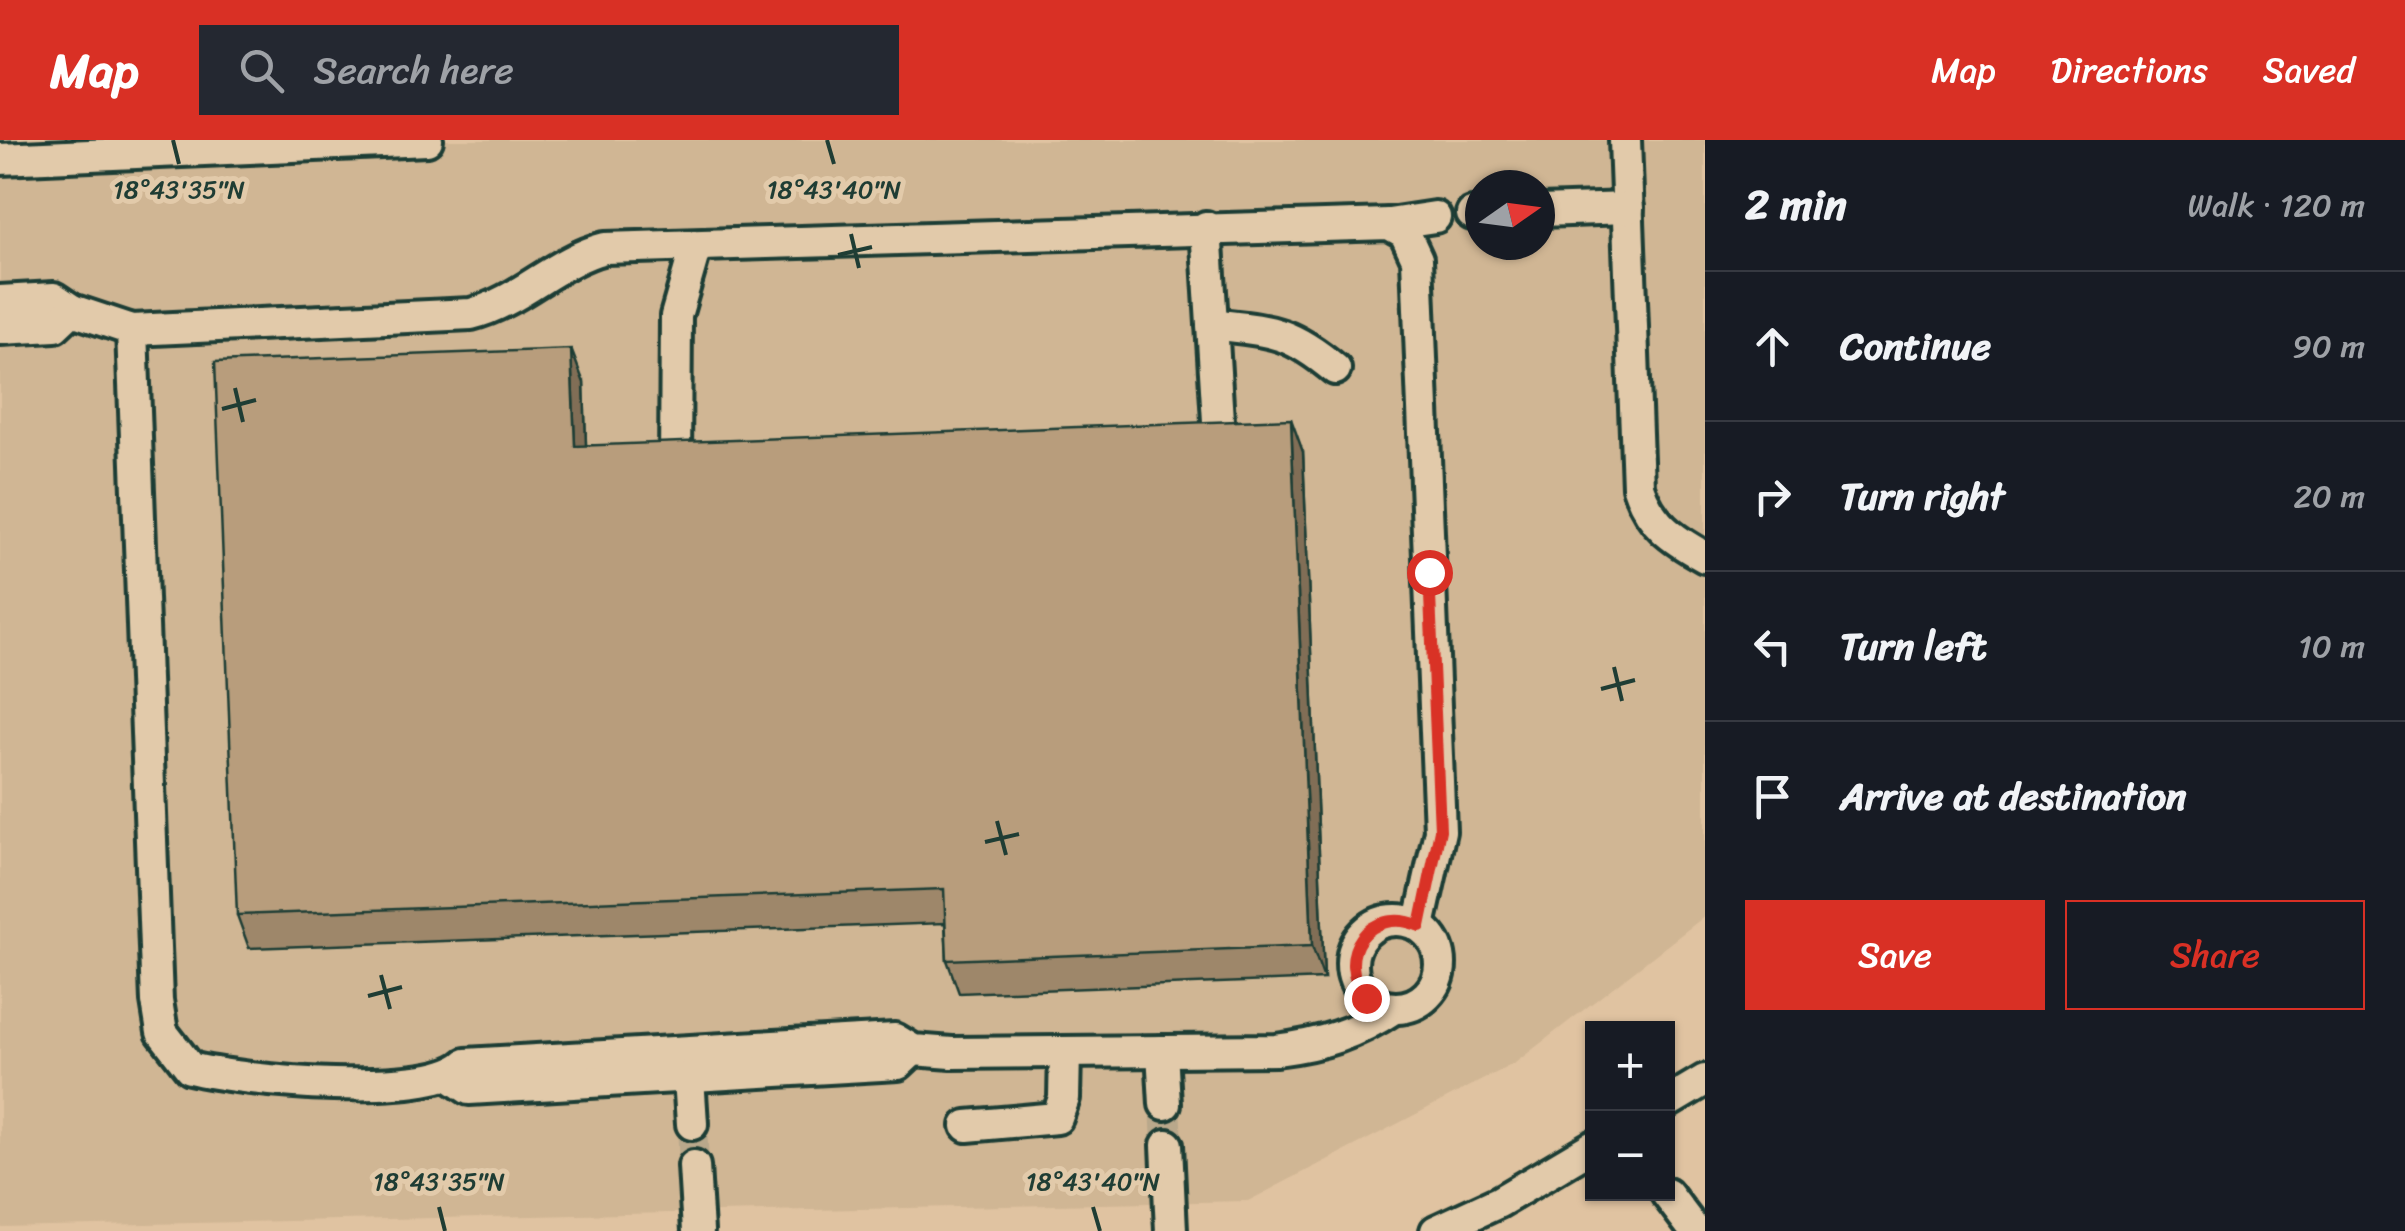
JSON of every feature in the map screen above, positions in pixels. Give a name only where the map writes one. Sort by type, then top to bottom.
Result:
[{"type":"street","points":[[0,159],[427,140]]},
{"type":"street","points":[[1625,140],[1638,487],[1646,514],[1672,539],[1705,557]]},
{"type":"street","points":[[1555,210],[1628,208]]},
{"type":"street","points":[[0,302],[54,298],[72,310],[132,330],[470,314],[489,310],[584,253],[605,248],[1389,224],[1435,217]]},
{"type":"street","points":[[1389,224],[1405,233],[1413,244],[1418,298],[1440,830],[1420,926]]},
{"type":"street","points":[[1206,228],[1219,436]]},
{"type":"street","points":[[675,467],[676,316],[696,246]]},
{"type":"street","points":[[0,329],[55,326],[72,310]]},
{"type":"street","points":[[1212,324],[1284,334],[1301,341],[1335,369]]},
{"type":"street","points":[[132,330],[157,1001],[162,1032],[190,1068],[212,1074],[380,1084],[452,1077],[466,1064],[895,1039],[912,1050],[1276,1050],[1320,1044],[1356,1033],[1394,1008],[1422,1000],[1438,977],[1437,948],[1420,926],[1406,920],[1378,923],[1365,931],[1352,957],[1357,986],[1379,1005],[1394,1008]]},
{"type":"street","points":[[452,1077],[469,1089],[689,1077],[898,1064],[912,1050]]},
{"type":"street","points":[[1162,1051],[1164,1104]]},
{"type":"street","points":[[966,1126],[1057,1118],[1064,1098],[1065,1052]]},
{"type":"street","points":[[689,1077],[692,1124]]},
{"type":"street","points":[[1675,1098],[1705,1080]]},
{"type":"street","points":[[1167,1145],[1171,1231]]},
{"type":"street","points":[[1436,1231],[1501,1217],[1585,1152]]},
{"type":"street","points":[[694,1166],[698,1231]]},
{"type":"street","points":[[1672,1201],[1694,1231]]},
{"type":"shaded area","points":[[0,140],[1705,140],[1705,916],[1515,1063],[1248,1201],[0,1227]]},
{"type":"building","points":[[571,349],[575,446],[1291,419],[1312,946],[947,960],[944,889],[237,915],[215,362]]},
{"type":"tunnel","points":[[1165,1104],[1167,1145]]},
{"type":"tunnel","points":[[692,1124],[694,1166]]},
{"type":"route","points":[[1366,998],[1352,972],[1356,943],[1365,931],[1392,919],[1420,926],[1434,875],[1440,830],[1429,572]]}]
